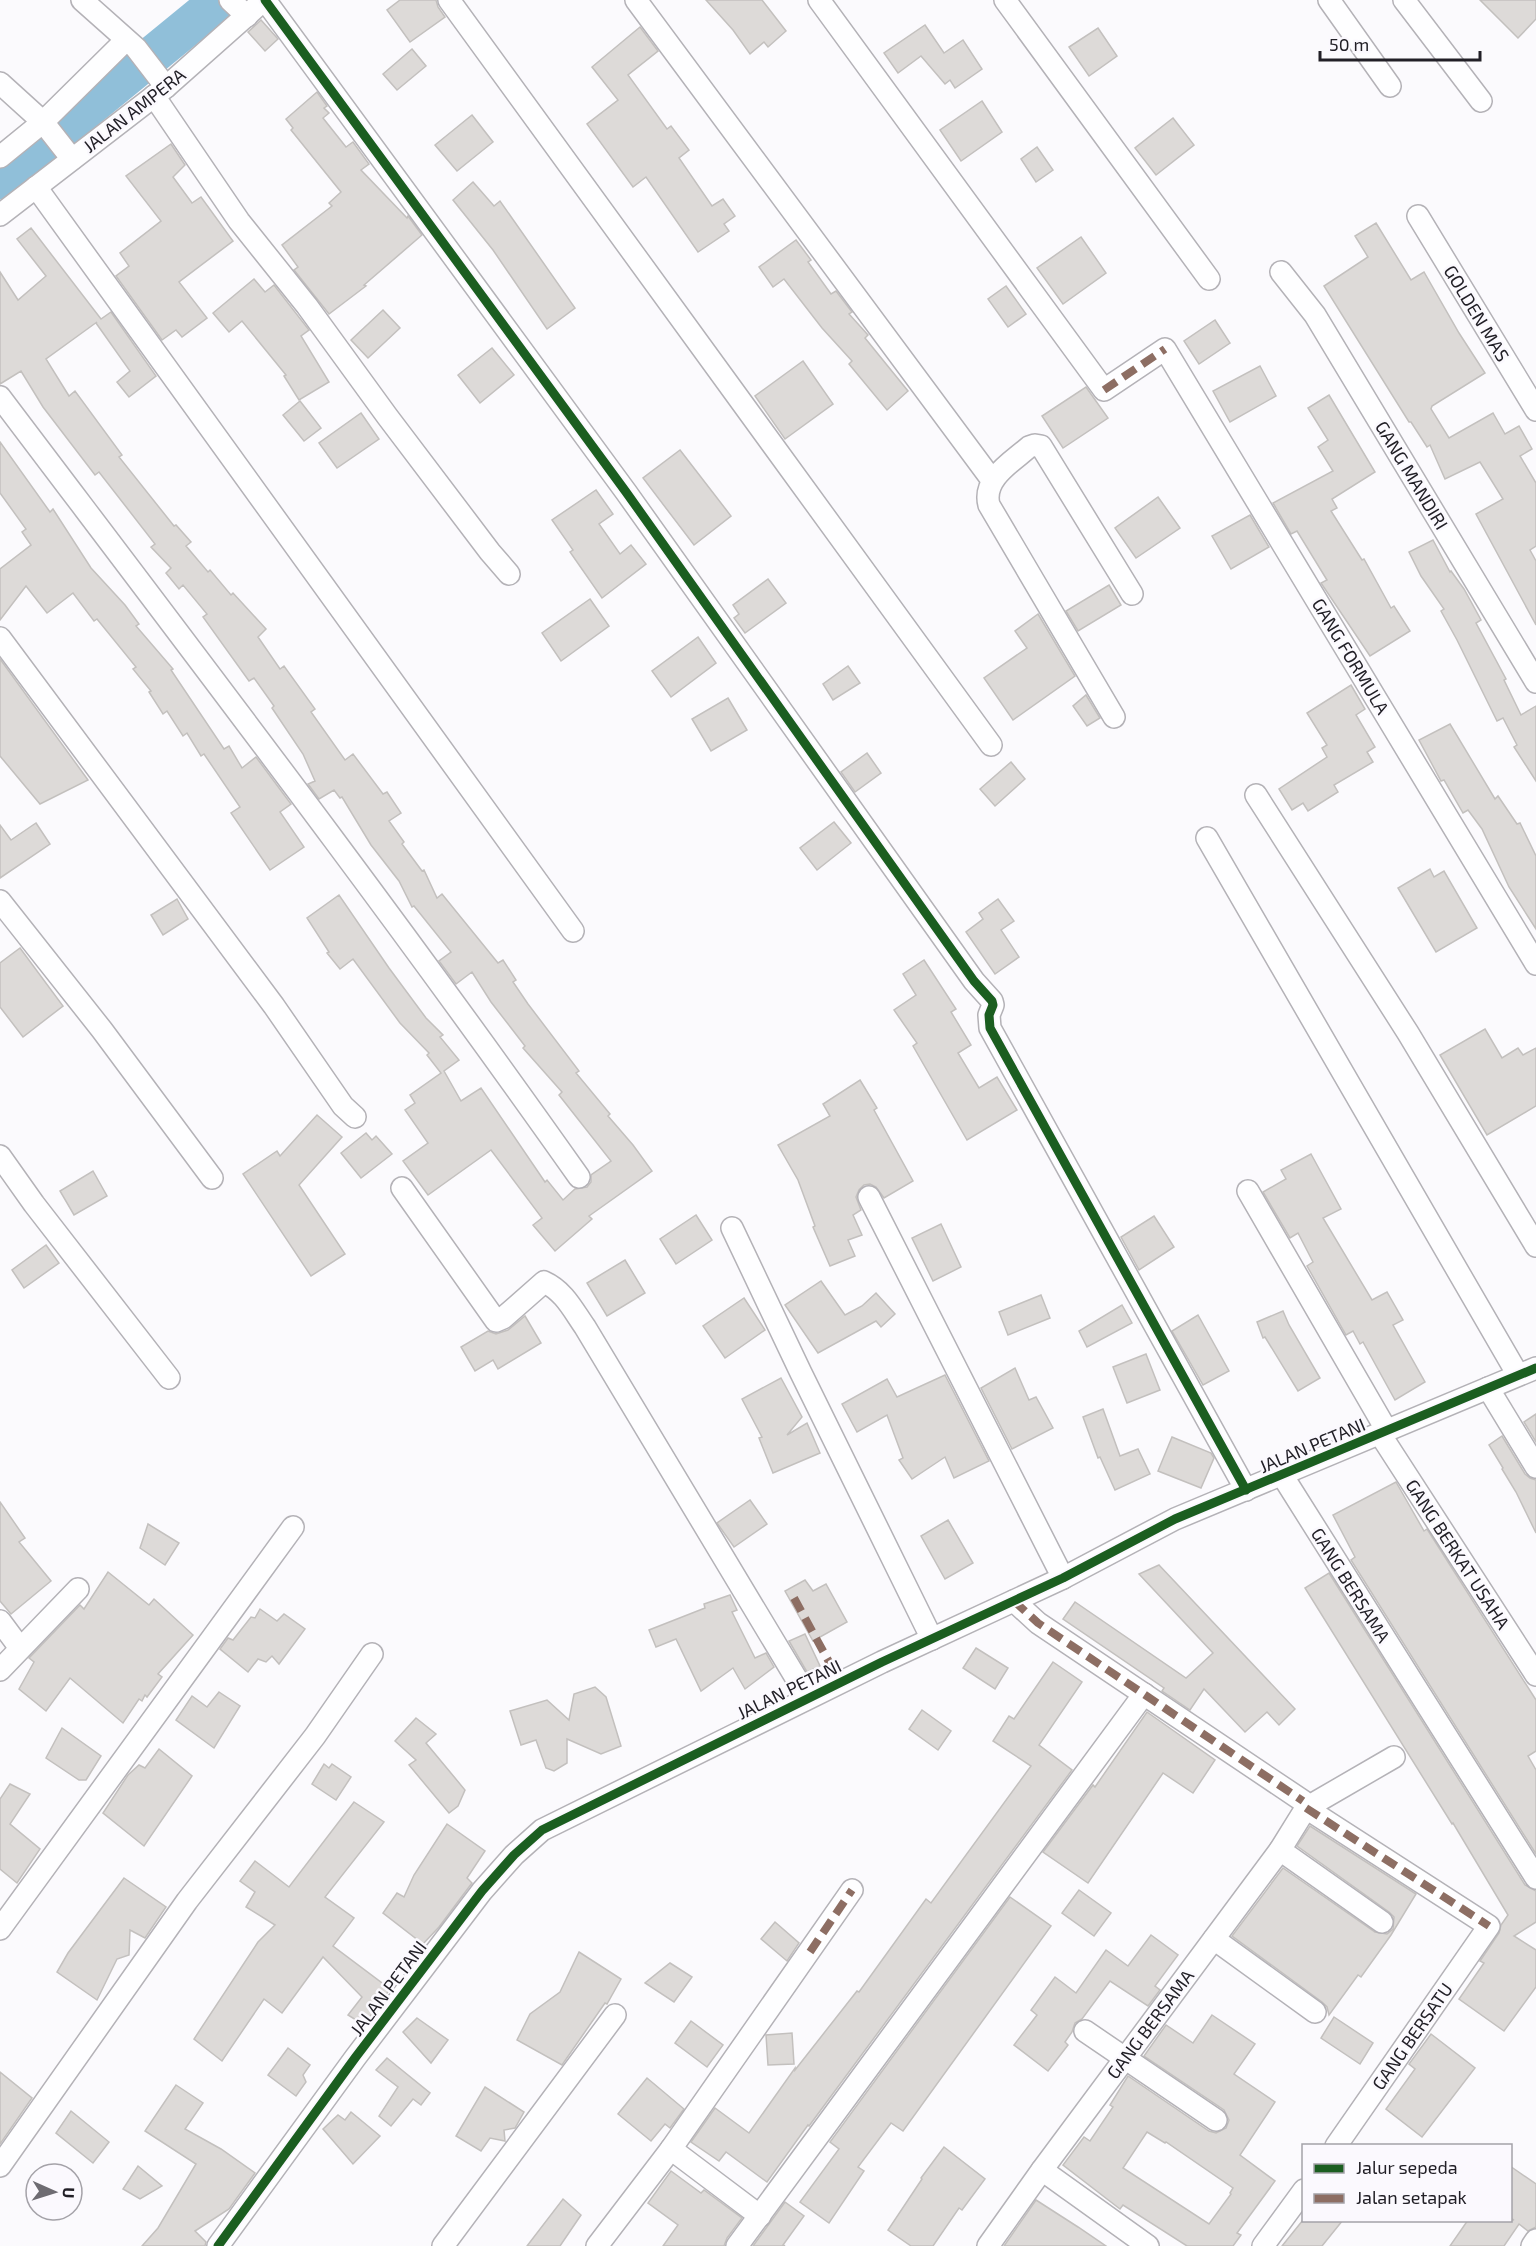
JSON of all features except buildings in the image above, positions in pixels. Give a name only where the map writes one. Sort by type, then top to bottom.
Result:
[{"type":"street","points":[[82,0],[131,44],[239,221],[307,306],[387,416],[509,574]]},
{"type":"street","points":[[264,0],[626,492],[968,971],[992,1001],[993,1005],[988,1016],[990,1028],[1246,1490]]},
{"type":"street","name":"JALAN AMPERA","points":[[0,215],[36,187],[68,153],[159,87],[237,7],[264,0]]},
{"type":"street","points":[[449,0],[991,745]]},
{"type":"street","points":[[636,0],[992,480]]},
{"type":"street","name":"GANG FORMULA","points":[[819,0],[1104,390],[1165,349],[1536,964]]},
{"type":"street","points":[[1005,0],[1209,279]]},
{"type":"street","points":[[1329,0],[1390,86]]},
{"type":"street","points":[[1404,0],[1481,101]]},
{"type":"street","points":[[0,157],[47,126],[131,44]]},
{"type":"street","points":[[0,83],[47,126],[68,153]]},
{"type":"street","points":[[36,187],[573,931]]},
{"type":"street","name":"GOLDEN MAS","points":[[1418,216],[1536,410]]},
{"type":"street","name":"GANG MANDIRI","points":[[1281,272],[1315,315],[1536,682]]},
{"type":"street","points":[[0,397],[248,724],[505,1072],[579,1177]]},
{"type":"street","points":[[1114,717],[989,505],[986,496],[992,480],[1029,447],[1041,446],[1132,594]]},
{"type":"street","points":[[0,638],[274,1006],[343,1106],[355,1117]]},
{"type":"street","points":[[1256,795],[1408,1033],[1536,1246]]},
{"type":"street","points":[[1207,838],[1527,1372]]},
{"type":"street","points":[[0,901],[102,1030],[212,1178]]},
{"type":"street","points":[[0,1156],[34,1204],[169,1378]]},
{"type":"street","points":[[402,1188],[496,1321],[503,1318],[544,1282],[555,1287],[566,1299],[808,1698]]},
{"type":"street","name":"GANG BERKAT USAHA","points":[[1248,1191],[1384,1432],[1536,1675]]},
{"type":"street","points":[[869,1197],[1063,1578]]},
{"type":"street","points":[[732,1228],[932,1639]]},
{"type":"street","name":"JALAN PETANI","points":[[218,2246],[355,2058],[482,1891],[514,1855],[542,1830],[932,1639],[1026,1612],[1063,1578],[1174,1519],[1527,1372]]},
{"type":"street","points":[[1488,1388],[1536,1467]]},
{"type":"street","name":"GANG BERSAMA","points":[[1282,1475],[1536,1878]]},
{"type":"street","points":[[0,1929],[293,1527]]},
{"type":"street","points":[[0,1670],[78,1589]]},
{"type":"street","points":[[1026,1612],[1304,1805],[1394,1757]]},
{"type":"street","points":[[0,1622],[20,1648]]},
{"type":"street","points":[[0,2166],[187,1901],[315,1736],[372,1654]]},
{"type":"street","points":[[737,2246],[1144,1694]]},
{"type":"street","name":"GANG BERSAMA","points":[[988,2246],[1280,1850],[1304,1805]]},
{"type":"street","name":"GANG BERSATU","points":[[1304,1805],[1489,1926],[1337,2144]]},
{"type":"street","points":[[1280,1850],[1382,1922]]},
{"type":"street","points":[[597,2246],[671,2149],[852,1890]]},
{"type":"street","points":[[1214,1939],[1315,2012]]},
{"type":"street","points":[[443,2246],[615,2015]]},
{"type":"street","points":[[1085,2031],[1216,2120]]},
{"type":"street","points":[[671,2149],[760,2216]]},
{"type":"street","points":[[1042,2170],[1148,2246]]},
{"type":"street","points":[[1263,2246],[1302,2193]]},
{"type":"street","points":[[1532,2246],[1536,2240]]},
{"type":"waterway","points":[[0,180],[220,0]]},
{"type":"marked path","points":[[1104,390],[1165,349]]},
{"type":"marked path","points":[[794,1598],[840,1682]]},
{"type":"marked path","points":[[1014,1601],[1038,1623],[1303,1801]]},
{"type":"marked path","points":[[1306,1808],[1489,1926]]},
{"type":"marked path","points":[[810,1952],[852,1890]]},
{"type":"cycle path","points":[[265,0],[626,492],[974,981],[992,1001],[993,1005],[989,1015],[990,1028],[1246,1490]]},
{"type":"cycle path","points":[[218,2246],[355,2058],[482,1891],[514,1855],[542,1830],[882,1662],[1063,1578],[1175,1519],[1536,1368]]}]
